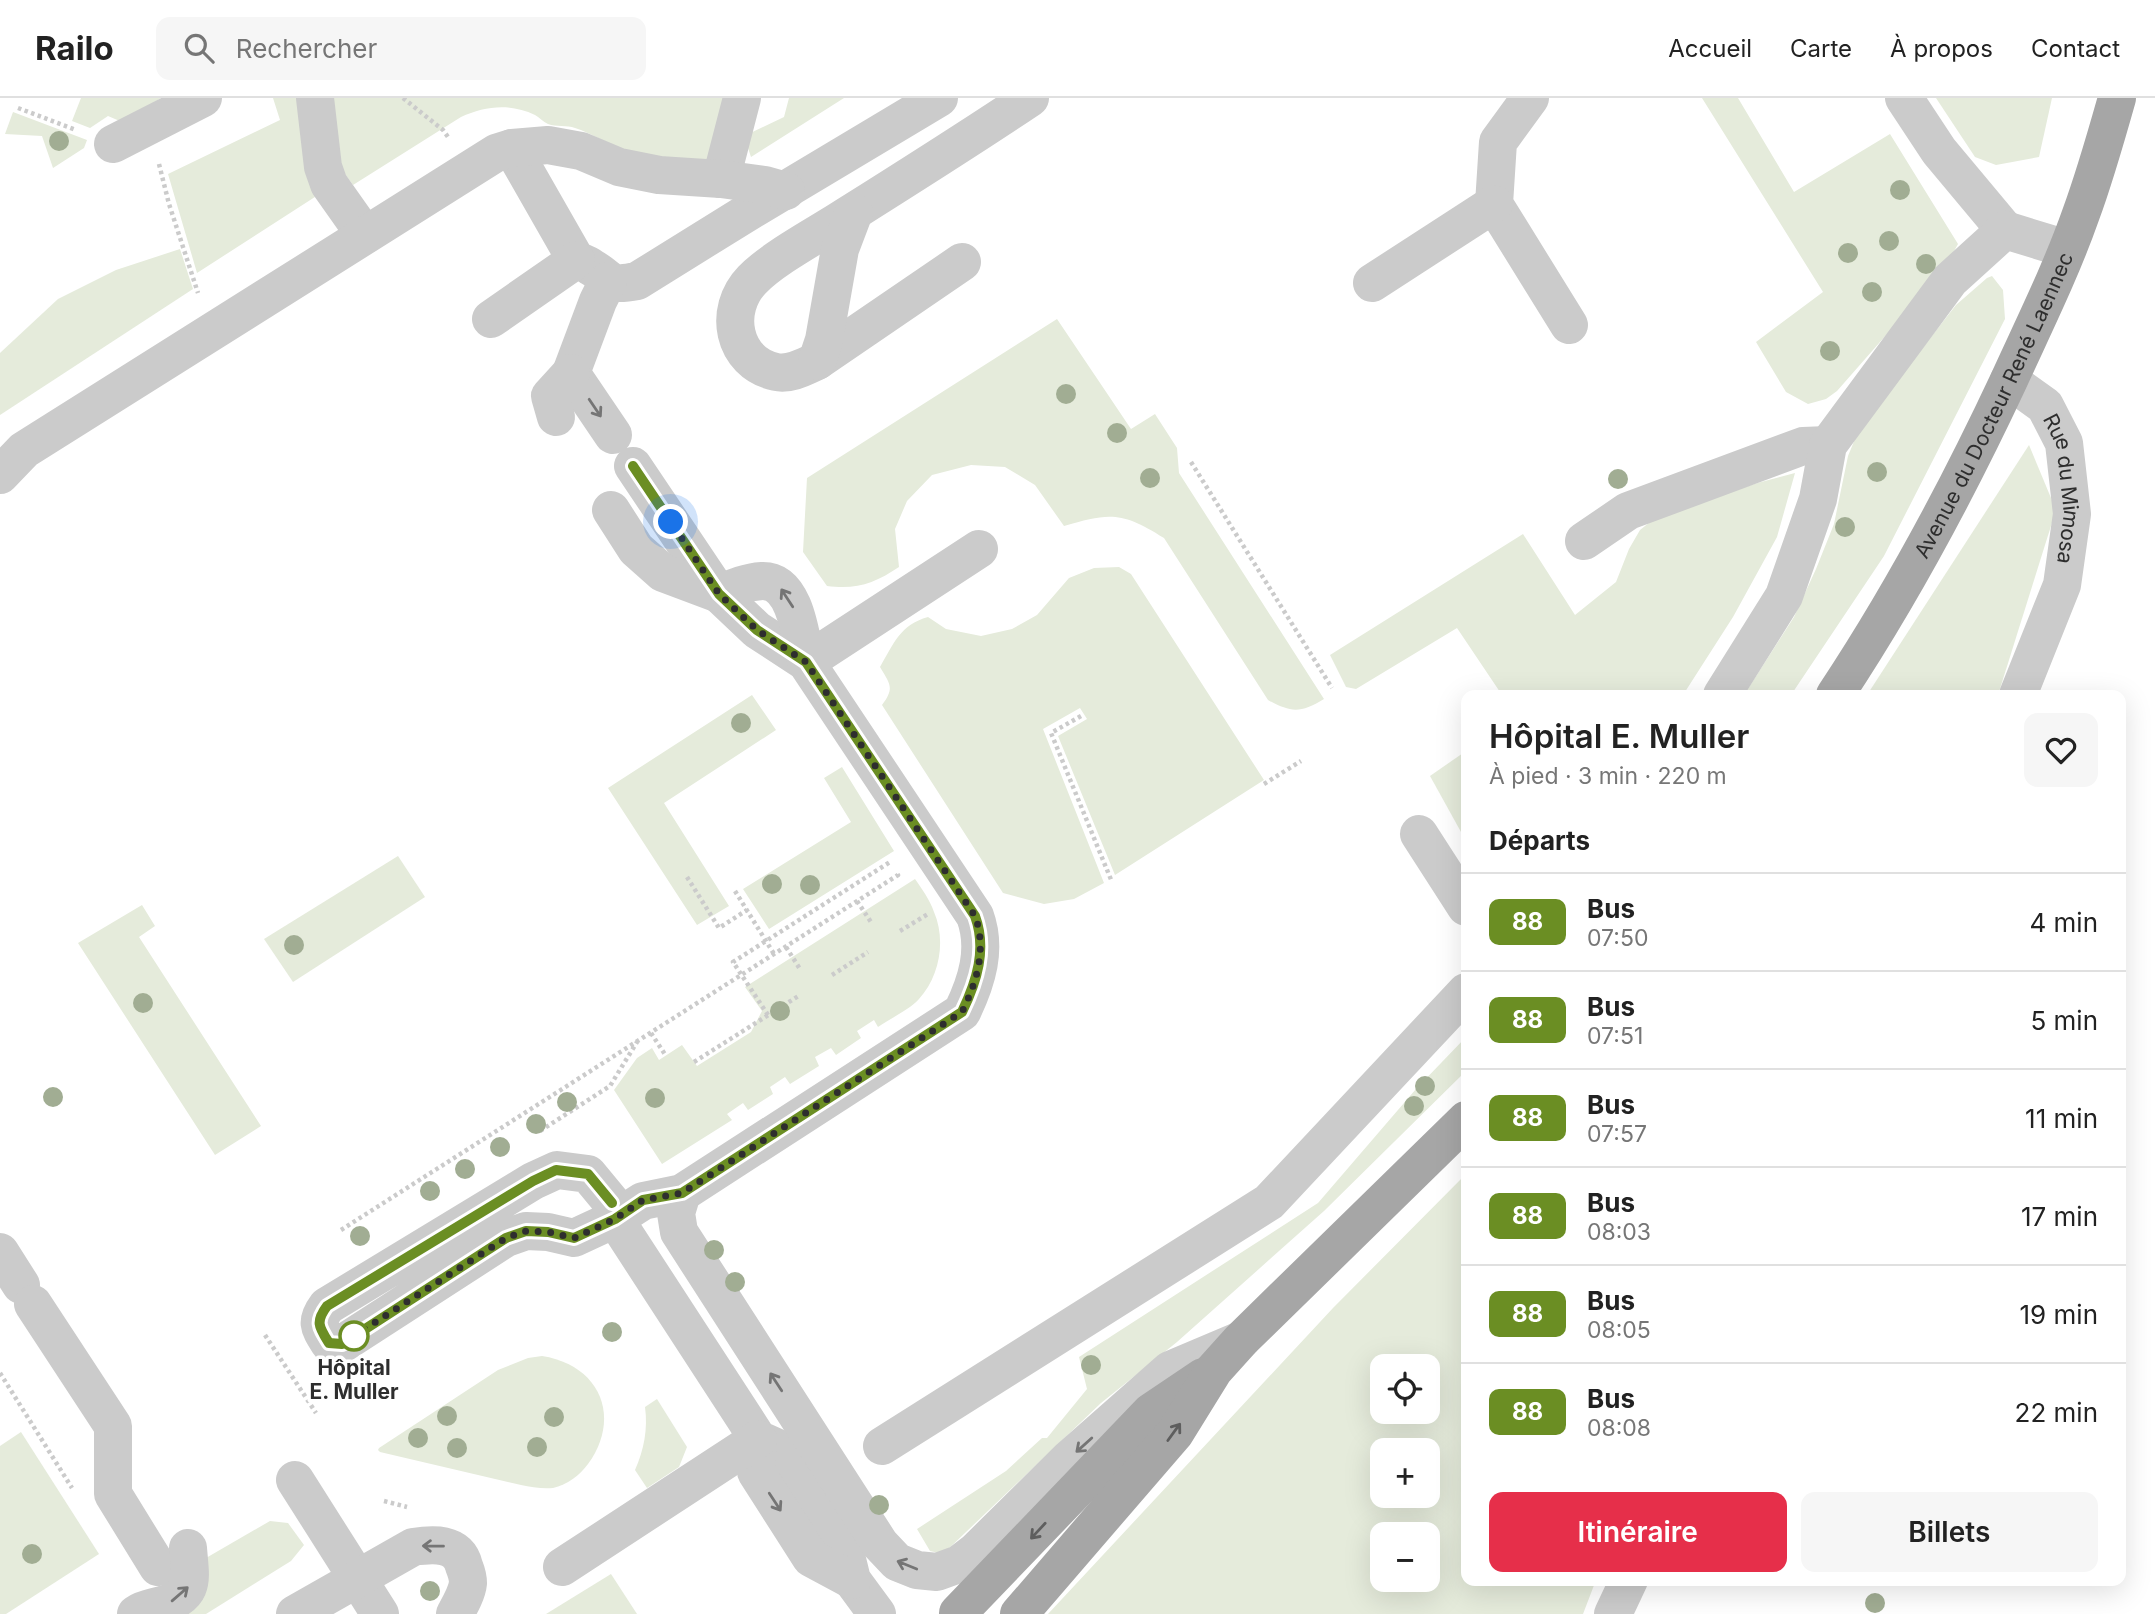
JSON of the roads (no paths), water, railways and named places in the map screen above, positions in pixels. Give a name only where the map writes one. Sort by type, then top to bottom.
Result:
[{"type":"main road","name":"Avenue du Docteur René Laennec","points":[[1838,690],[1926,547],[1982,439],[2067,250],[2118,98]]},
{"type":"main road","points":[[1019,1614],[1175,1433],[1214,1370],[1241,1340],[1461,1125]]},
{"type":"main road","points":[[926,1614],[937,1611],[959,1614],[1151,1412],[1214,1370]]},
{"type":"street","points":[[113,144],[203,98]]},
{"type":"street","points":[[315,98],[323,167],[329,184],[365,235]]},
{"type":"street","points":[[721,179],[742,98]]},
{"type":"street","points":[[512,148],[576,260],[593,268],[608,281],[623,284],[638,281],[939,98]]},
{"type":"street","points":[[962,262],[817,361],[797,371],[778,373],[759,365],[747,355],[737,340],[734,322],[737,307],[742,292],[754,278],[1030,98]]},
{"type":"street","points":[[1530,98],[1498,142],[1494,204],[1569,325]]},
{"type":"street","points":[[1904,98],[1939,151],[2005,230],[2067,250]]},
{"type":"street","points":[[0,475],[24,450],[496,153],[512,148],[548,145],[581,151],[619,167],[659,175],[721,179],[786,191]]},
{"type":"street","points":[[1372,283],[1494,204]]},
{"type":"street","points":[[817,361],[824,340],[840,250],[854,212]]},
{"type":"street","points":[[1725,690],[1784,596],[1818,499],[1828,446],[1950,281],[2005,230]]},
{"type":"street","points":[[491,319],[576,260]]},
{"type":"street","points":[[556,416],[550,396],[571,373],[608,281]]},
{"type":"street","points":[[571,373],[719,594],[757,630],[806,662],[975,916],[981,932],[981,945],[973,990],[962,1012],[682,1193],[643,1200],[615,1219],[574,1238],[548,1232],[526,1231],[506,1238],[342,1344],[329,1343],[320,1329],[319,1316],[327,1306],[533,1181],[556,1170],[588,1174],[612,1203],[615,1219],[758,1439],[756,1472],[811,1558],[852,1580],[877,1614]]},
{"type":"street","name":"Rue du Mimosa","points":[[2009,380],[2045,406],[2064,443],[2072,513],[2062,585],[2020,690]]},
{"type":"street","points":[[1584,541],[1628,511],[1803,446],[1828,446]]},
{"type":"street","points":[[611,510],[636,549],[663,573],[719,594]]},
{"type":"street","points":[[806,662],[979,549]]},
{"type":"street","points":[[1419,834],[1461,899]]},
{"type":"street","points":[[882,1446],[1269,1202],[1461,997]]},
{"type":"street","points":[[682,1193],[676,1213],[679,1232],[880,1544],[897,1562],[917,1570],[937,1572],[959,1564],[976,1552],[1069,1459],[1170,1370],[1241,1340]]},
{"type":"street","points":[[0,1252],[113,1426],[113,1494],[173,1558],[191,1583],[178,1599],[145,1608],[136,1614]]},
{"type":"street","points":[[562,1567],[758,1439]]},
{"type":"street","points":[[295,1480],[380,1614]]},
{"type":"street","points":[[295,1614],[413,1547],[441,1545],[462,1558],[466,1571],[468,1583],[455,1614]]},
{"type":"street","points":[[1613,1614],[1626,1586]]},
{"type":"place","name":"Hôpital E. Muller","points":[[354,1336]]}]
